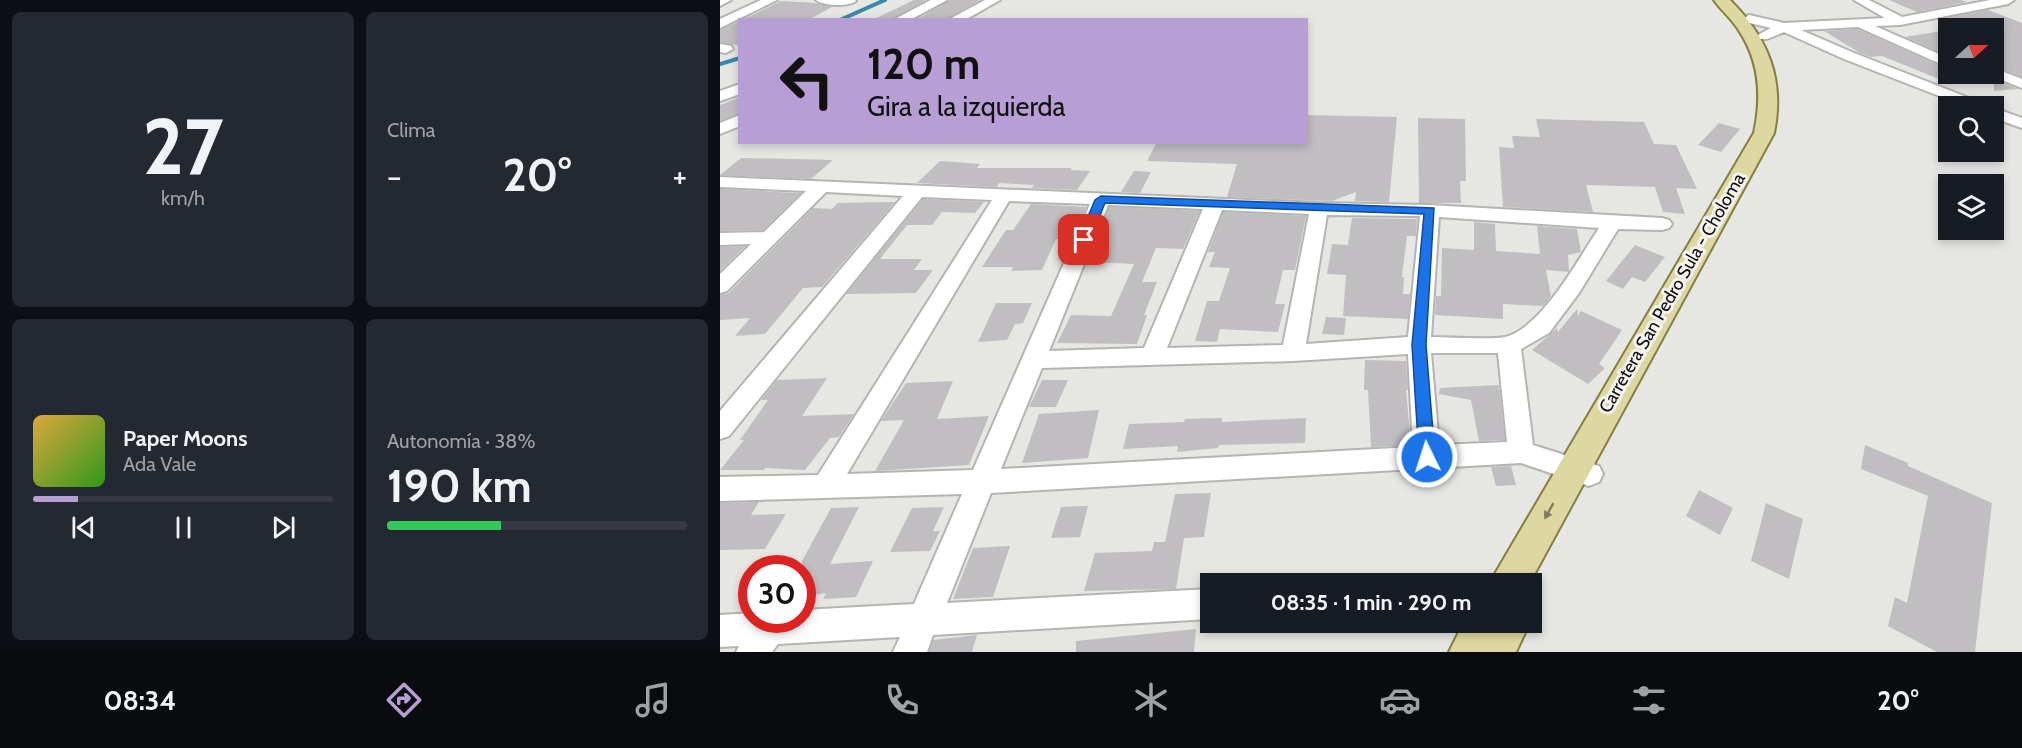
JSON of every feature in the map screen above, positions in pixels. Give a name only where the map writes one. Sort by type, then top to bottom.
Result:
[{"type":"main road","name":"Carretera San Pedro Sula - Choloma","points":[[1536,573],[1581,471],[1764,133],[1770,92],[1764,61],[1753,36],[1721,0]]},
{"type":"main road","name":"Carretera San Pedro Sula - Choloma","points":[[1515,573],[1581,471],[1775,136],[1780,120],[1780,93],[1765,28],[1728,0]]},
{"type":"main road","points":[[1470,652],[1481,633]]},
{"type":"main road","points":[[1494,652],[1504,633]]},
{"type":"street","points":[[720,2],[725,0]]},
{"type":"street","points":[[727,21],[771,0]]},
{"type":"street","points":[[822,0],[850,2]]},
{"type":"street","points":[[903,18],[941,0]]},
{"type":"street","points":[[958,18],[994,0]]},
{"type":"street","points":[[1860,0],[1900,21]]},
{"type":"street","points":[[1939,0],[1962,9]]},
{"type":"street","points":[[1765,28],[1900,21],[1962,9],[2006,4]]},
{"type":"street","points":[[1860,24],[1938,59]]},
{"type":"street","points":[[1765,28],[1849,56],[1951,96]]},
{"type":"street","points":[[2004,76],[2022,84]]},
{"type":"street","points":[[720,97],[738,89]]},
{"type":"street","points":[[2004,117],[2022,123]]},
{"type":"street","points":[[720,129],[738,121]]},
{"type":"street","points":[[720,182],[1319,209],[1430,211],[1662,224]]},
{"type":"street","points":[[720,286],[822,186]]},
{"type":"street","points":[[720,429],[917,191]]},
{"type":"street","points":[[826,485],[1003,196]]},
{"type":"street","points":[[910,652],[1101,200]]},
{"type":"street","points":[[1152,357],[1215,204]]},
{"type":"street","points":[[1293,353],[1319,209]]},
{"type":"street","points":[[1427,457],[1419,345],[1430,211]]},
{"type":"street","points":[[1034,360],[1293,353],[1419,345],[1509,345],[1541,327],[1571,288],[1612,223]]},
{"type":"street","points":[[720,238],[769,237]]},
{"type":"street","points":[[1509,345],[1521,452]]},
{"type":"street","points":[[720,489],[983,482],[1521,452],[1581,471]]},
{"type":"street","points":[[720,631],[761,640],[923,621],[1200,605]]},
{"type":"building","points":[[914,0],[926,0],[894,18],[876,18]]},
{"type":"building","points":[[949,0],[980,0],[949,18],[919,18]]},
{"type":"building","points":[[1889,0],[1961,0],[1967,2],[1917,12]]},
{"type":"building","points":[[781,1],[816,3],[832,7],[812,18],[746,18]]},
{"type":"building","points":[[1988,10],[2022,23],[2022,77],[2004,70],[2004,18],[1947,18]]},
{"type":"building","points":[[738,22],[738,46],[720,42],[720,30]]},
{"type":"building","points":[[1858,29],[1938,65],[1938,79],[1882,56],[1871,57],[1860,53],[1824,31]]},
{"type":"building","points":[[1938,32],[1938,52],[1905,37]]},
{"type":"building","points":[[2004,83],[2019,89],[1994,91],[1994,84]]},
{"type":"building","points":[[738,98],[738,114],[720,121],[720,105]]},
{"type":"building","points":[[1308,115],[1397,117],[1389,202],[1355,201],[1356,192],[1332,201],[1227,197],[1237,164],[1147,161],[1156,144],[1308,144]]},
{"type":"building","points":[[1418,118],[1465,119],[1466,181],[1460,181],[1461,203],[1419,203]]},
{"type":"building","points":[[1536,119],[1644,122],[1654,144],[1676,145],[1697,189],[1676,188],[1685,214],[1663,212],[1655,187],[1586,185],[1593,212],[1503,207],[1499,147],[1514,148],[1512,136],[1540,137]]},
{"type":"building","points":[[1719,123],[1740,129],[1721,152],[1698,145]]},
{"type":"building","points":[[741,158],[833,160],[811,179],[720,175]]},
{"type":"building","points":[[940,161],[980,164],[977,168],[1072,168],[1070,170],[1090,171],[1077,190],[1032,188],[1034,185],[999,183],[997,187],[917,183]]},
{"type":"building","points":[[1134,171],[1151,172],[1140,193],[1121,192]]},
{"type":"building","points":[[720,189],[801,193],[763,230],[720,231]]},
{"type":"building","points":[[923,199],[984,202],[975,213],[942,212],[932,225],[907,225],[880,259],[922,259],[914,270],[933,270],[916,293],[846,294]]},
{"type":"building","points":[[895,202],[822,287],[803,288],[765,334],[735,336],[750,318],[720,320],[720,295],[729,293],[813,208],[832,209],[838,203]]},
{"type":"building","points":[[1031,204],[1086,207],[1075,232],[1066,232],[1062,239],[1056,239],[1042,270],[1011,271],[1013,267],[982,267],[1006,230],[1013,230]]},
{"type":"building","points":[[1109,207],[1200,211],[1183,249],[1156,248],[1142,282],[1157,282],[1144,315],[1147,315],[1137,344],[1057,343],[1071,315],[1111,316],[1134,264],[1092,262],[1109,234],[1099,233]]},
{"type":"building","points":[[1223,212],[1306,216],[1295,270],[1283,270],[1275,304],[1285,304],[1278,332],[1220,329],[1217,342],[1195,341],[1207,301],[1219,301],[1230,268],[1209,267],[1215,252],[1208,252]]},
{"type":"building","points":[[1352,218],[1417,219],[1416,236],[1407,236],[1402,277],[1404,277],[1403,294],[1410,294],[1408,319],[1343,316],[1346,275],[1327,274],[1332,244],[1348,245]]},
{"type":"building","points":[[1474,222],[1495,224],[1496,251],[1540,254],[1537,226],[1577,229],[1581,252],[1568,255],[1569,272],[1546,270],[1551,296],[1543,306],[1503,304],[1503,319],[1435,315],[1436,296],[1441,296],[1442,248],[1474,250]]},
{"type":"building","points":[[1635,245],[1665,257],[1645,282],[1632,277],[1623,289],[1606,281]]},
{"type":"building","points":[[745,246],[720,271],[720,247]]},
{"type":"building","points":[[996,303],[1032,303],[1023,323],[1015,324],[1007,340],[978,342]]},
{"type":"building","points":[[1577,309],[1578,316],[1581,311],[1622,330],[1599,364],[1605,368],[1588,384],[1532,350],[1557,328],[1558,332]]},
{"type":"building","points":[[1326,317],[1346,318],[1344,335],[1322,334]]},
{"type":"building","points":[[1365,360],[1406,361],[1411,445],[1371,447],[1368,390],[1364,390]]},
{"type":"building","points":[[827,378],[802,416],[854,414],[839,437],[830,438],[805,470],[765,468],[764,470],[720,470],[744,440],[740,440],[768,400],[761,400],[777,380]]},
{"type":"building","points":[[1042,380],[1068,380],[1056,407],[1029,407]]},
{"type":"building","points":[[953,381],[937,419],[989,416],[969,465],[875,471],[904,420],[881,421],[906,383]]},
{"type":"building","points":[[1499,385],[1505,440],[1479,441],[1471,400],[1439,394],[1440,388]]},
{"type":"building","points":[[1099,410],[1088,458],[1022,463],[1039,414]]},
{"type":"building","points":[[1222,418],[1222,422],[1306,418],[1305,443],[1219,445],[1218,448],[1177,452],[1178,446],[1123,449],[1129,424]]},
{"type":"building","points":[[1865,445],[1992,503],[1975,652],[1937,652],[1888,626],[1895,597],[1907,603],[1928,496],[1861,469]]},
{"type":"building","points":[[1511,466],[1516,485],[1496,486],[1491,467]]},
{"type":"building","points":[[1699,490],[1733,508],[1720,535],[1686,516]]},
{"type":"building","points":[[1211,493],[1204,537],[1184,538],[1176,589],[1084,591],[1095,553],[1152,551],[1154,542],[1165,542],[1175,494]]},
{"type":"building","points":[[759,502],[751,515],[786,514],[765,549],[720,550],[720,503]]},
{"type":"building","points":[[1766,503],[1803,519],[1789,579],[1751,561]]},
{"type":"building","points":[[1088,506],[1080,537],[1051,538],[1061,507]]},
{"type":"building","points":[[859,507],[830,564],[873,561],[856,597],[823,599],[826,593],[816,595],[816,555],[805,555],[831,508]]},
{"type":"building","points":[[944,507],[933,531],[940,531],[930,551],[890,552],[912,508]]},
{"type":"building","points":[[1010,546],[993,597],[953,599],[973,548]]},
{"type":"building","points":[[1196,629],[1194,652],[1076,652],[1076,641]]},
{"type":"building","points":[[977,635],[972,652],[929,652],[933,640]]},
{"type":"waterway","points":[[844,18],[885,0]]},
{"type":"waterway","points":[[720,64],[738,59]]},
{"type":"route","points":[[1084,240],[1101,200],[1430,211],[1419,345],[1427,457]]}]
